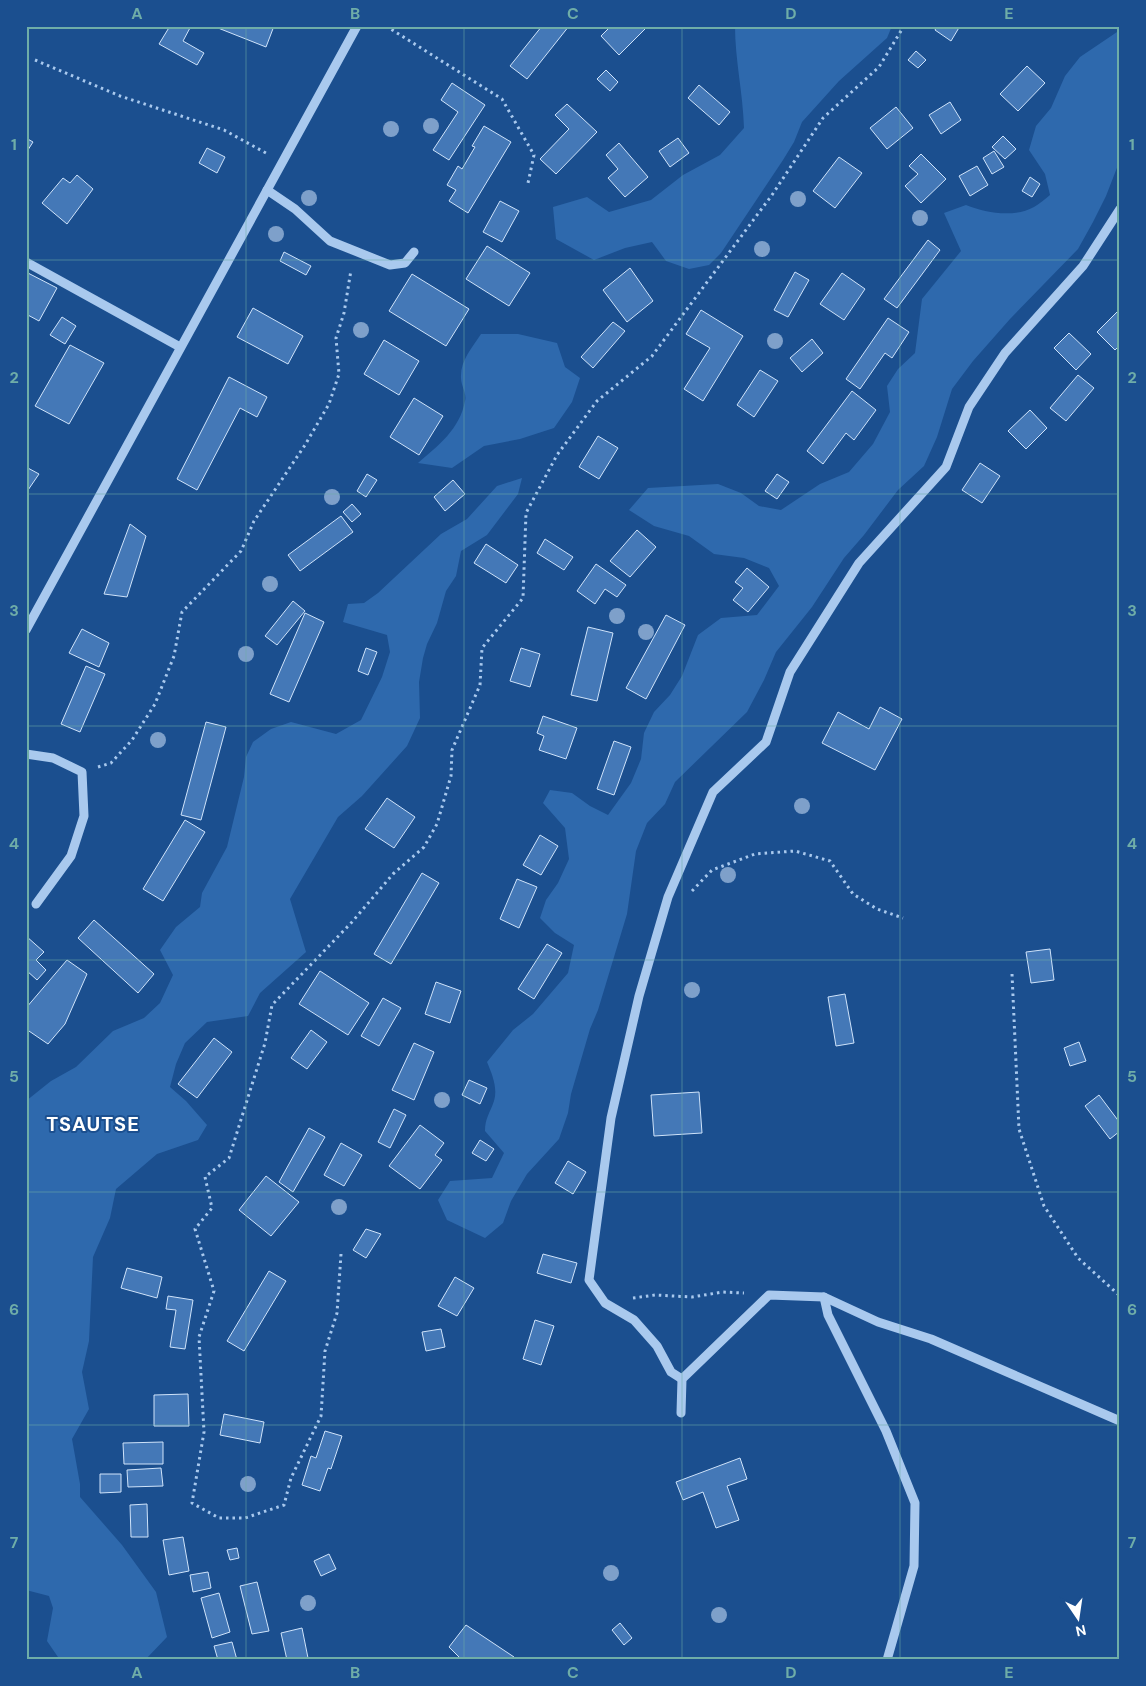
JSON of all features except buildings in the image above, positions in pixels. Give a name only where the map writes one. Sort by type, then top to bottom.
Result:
[{"type":"street","points":[[26,630],[357,26]]},
{"type":"street","points":[[266,190],[294,209],[330,241],[354,252],[390,265],[404,263],[414,252]]},
{"type":"street","points":[[682,1379],[671,1372],[657,1346],[634,1320],[605,1303],[589,1280],[611,1118],[639,996],[666,905],[713,792],[766,742],[790,672],[859,563],[946,467],[969,407],[1005,353],[1083,266],[1120,208]]},
{"type":"street","points":[[26,262],[180,347]]},
{"type":"street","points":[[26,754],[53,758],[82,772],[84,816],[71,856],[36,904]]},
{"type":"street","points":[[681,1413],[682,1379],[769,1295],[824,1297],[878,1322],[931,1339],[1120,1421]]},
{"type":"street","points":[[824,1297],[828,1316],[886,1431],[915,1503],[914,1566],[887,1660]]},
{"type":"path","points":[[386,26],[502,99],[534,155],[528,183]]},
{"type":"path","points":[[341,1254],[337,1313],[325,1351],[321,1416],[291,1478],[284,1506],[245,1518],[219,1518],[192,1503],[204,1432],[199,1337],[214,1292],[195,1229],[212,1208],[205,1177],[229,1158],[265,1043],[272,1005],[352,922],[393,874],[424,847],[437,824],[451,776],[452,750],[480,685],[482,648],[522,598],[526,513],[557,455],[597,401],[652,356],[772,195],[823,118],[879,67],[904,26]]},
{"type":"path","points":[[35,60],[120,96],[224,130],[282,162]]},
{"type":"path","points":[[82,772],[111,763],[132,740],[155,704],[174,656],[182,612],[241,551],[254,521],[305,445],[329,404],[339,374],[336,338],[344,313],[354,252]]},
{"type":"path","points":[[666,905],[688,895],[712,870],[755,854],[795,851],[830,861],[853,894],[877,909],[903,918]]},
{"type":"path","points":[[1012,974],[1019,1129],[1044,1206],[1078,1258],[1120,1296]]},
{"type":"path","points":[[605,1303],[655,1295],[692,1297],[723,1292],[769,1295]]},
{"type":"shaded area","points":[[735,26],[892,26],[887,38],[839,81],[802,122],[794,142],[783,160],[721,253],[709,265],[689,269],[666,261],[652,242],[625,248],[594,260],[556,239],[553,207],[587,197],[609,212],[651,200],[683,175],[720,155],[744,128]]},
{"type":"shaded area","points":[[1120,30],[1120,160],[1106,196],[1078,249],[1010,319],[973,361],[952,389],[937,437],[924,466],[898,490],[844,558],[812,607],[776,652],[747,712],[675,782],[665,804],[647,823],[636,851],[627,914],[598,1010],[590,1029],[571,1094],[568,1113],[559,1139],[527,1174],[511,1201],[503,1223],[485,1238],[447,1220],[438,1200],[450,1181],[492,1178],[504,1153],[485,1131],[495,1096],[494,1081],[487,1062],[513,1030],[533,1014],[568,973],[574,945],[555,933],[540,918],[546,900],[558,883],[569,859],[565,828],[543,803],[550,790],[572,793],[590,806],[608,815],[631,783],[641,759],[644,733],[654,712],[670,695],[682,676],[698,635],[721,618],[757,615],[779,586],[769,568],[744,558],[714,554],[689,536],[654,526],[629,510],[648,488],[718,484],[741,493],[759,506],[781,510],[820,484],[849,472],[873,444],[890,412],[887,386],[898,369],[915,353],[922,299],[961,251],[944,213],[966,205],[991,212],[1018,212],[1034,207],[1050,195],[1045,174],[1029,150],[1036,126],[1051,108],[1065,76],[1080,57]]},
{"type":"shaded area","points":[[481,334],[518,334],[557,343],[565,367],[580,378],[572,402],[554,428],[520,439],[484,446],[452,468],[418,463],[447,436],[458,420],[465,398],[461,381],[462,366]]},
{"type":"shaded area","points":[[522,478],[518,494],[487,535],[461,551],[456,576],[446,591],[437,623],[423,658],[419,682],[420,718],[407,746],[362,796],[338,817],[290,899],[306,952],[260,993],[248,1016],[207,1022],[185,1043],[176,1064],[170,1087],[186,1101],[207,1125],[198,1140],[157,1154],[116,1189],[110,1218],[93,1257],[89,1341],[82,1372],[89,1409],[72,1439],[80,1484],[80,1497],[122,1545],[156,1592],[167,1637],[145,1660],[60,1660],[47,1641],[53,1608],[49,1596],[26,1590],[26,1101],[51,1081],[76,1067],[113,1031],[144,1018],[160,1003],[173,975],[160,950],[176,927],[200,907],[202,893],[227,847],[244,777],[246,757],[253,742],[271,729],[291,722],[336,734],[361,720],[382,677],[390,652],[387,635],[343,622],[348,604],[364,603],[378,593],[441,534],[467,519],[497,486]]},
{"type":"district","name":"TSAUTSE","points":[[93,1124]]}]
